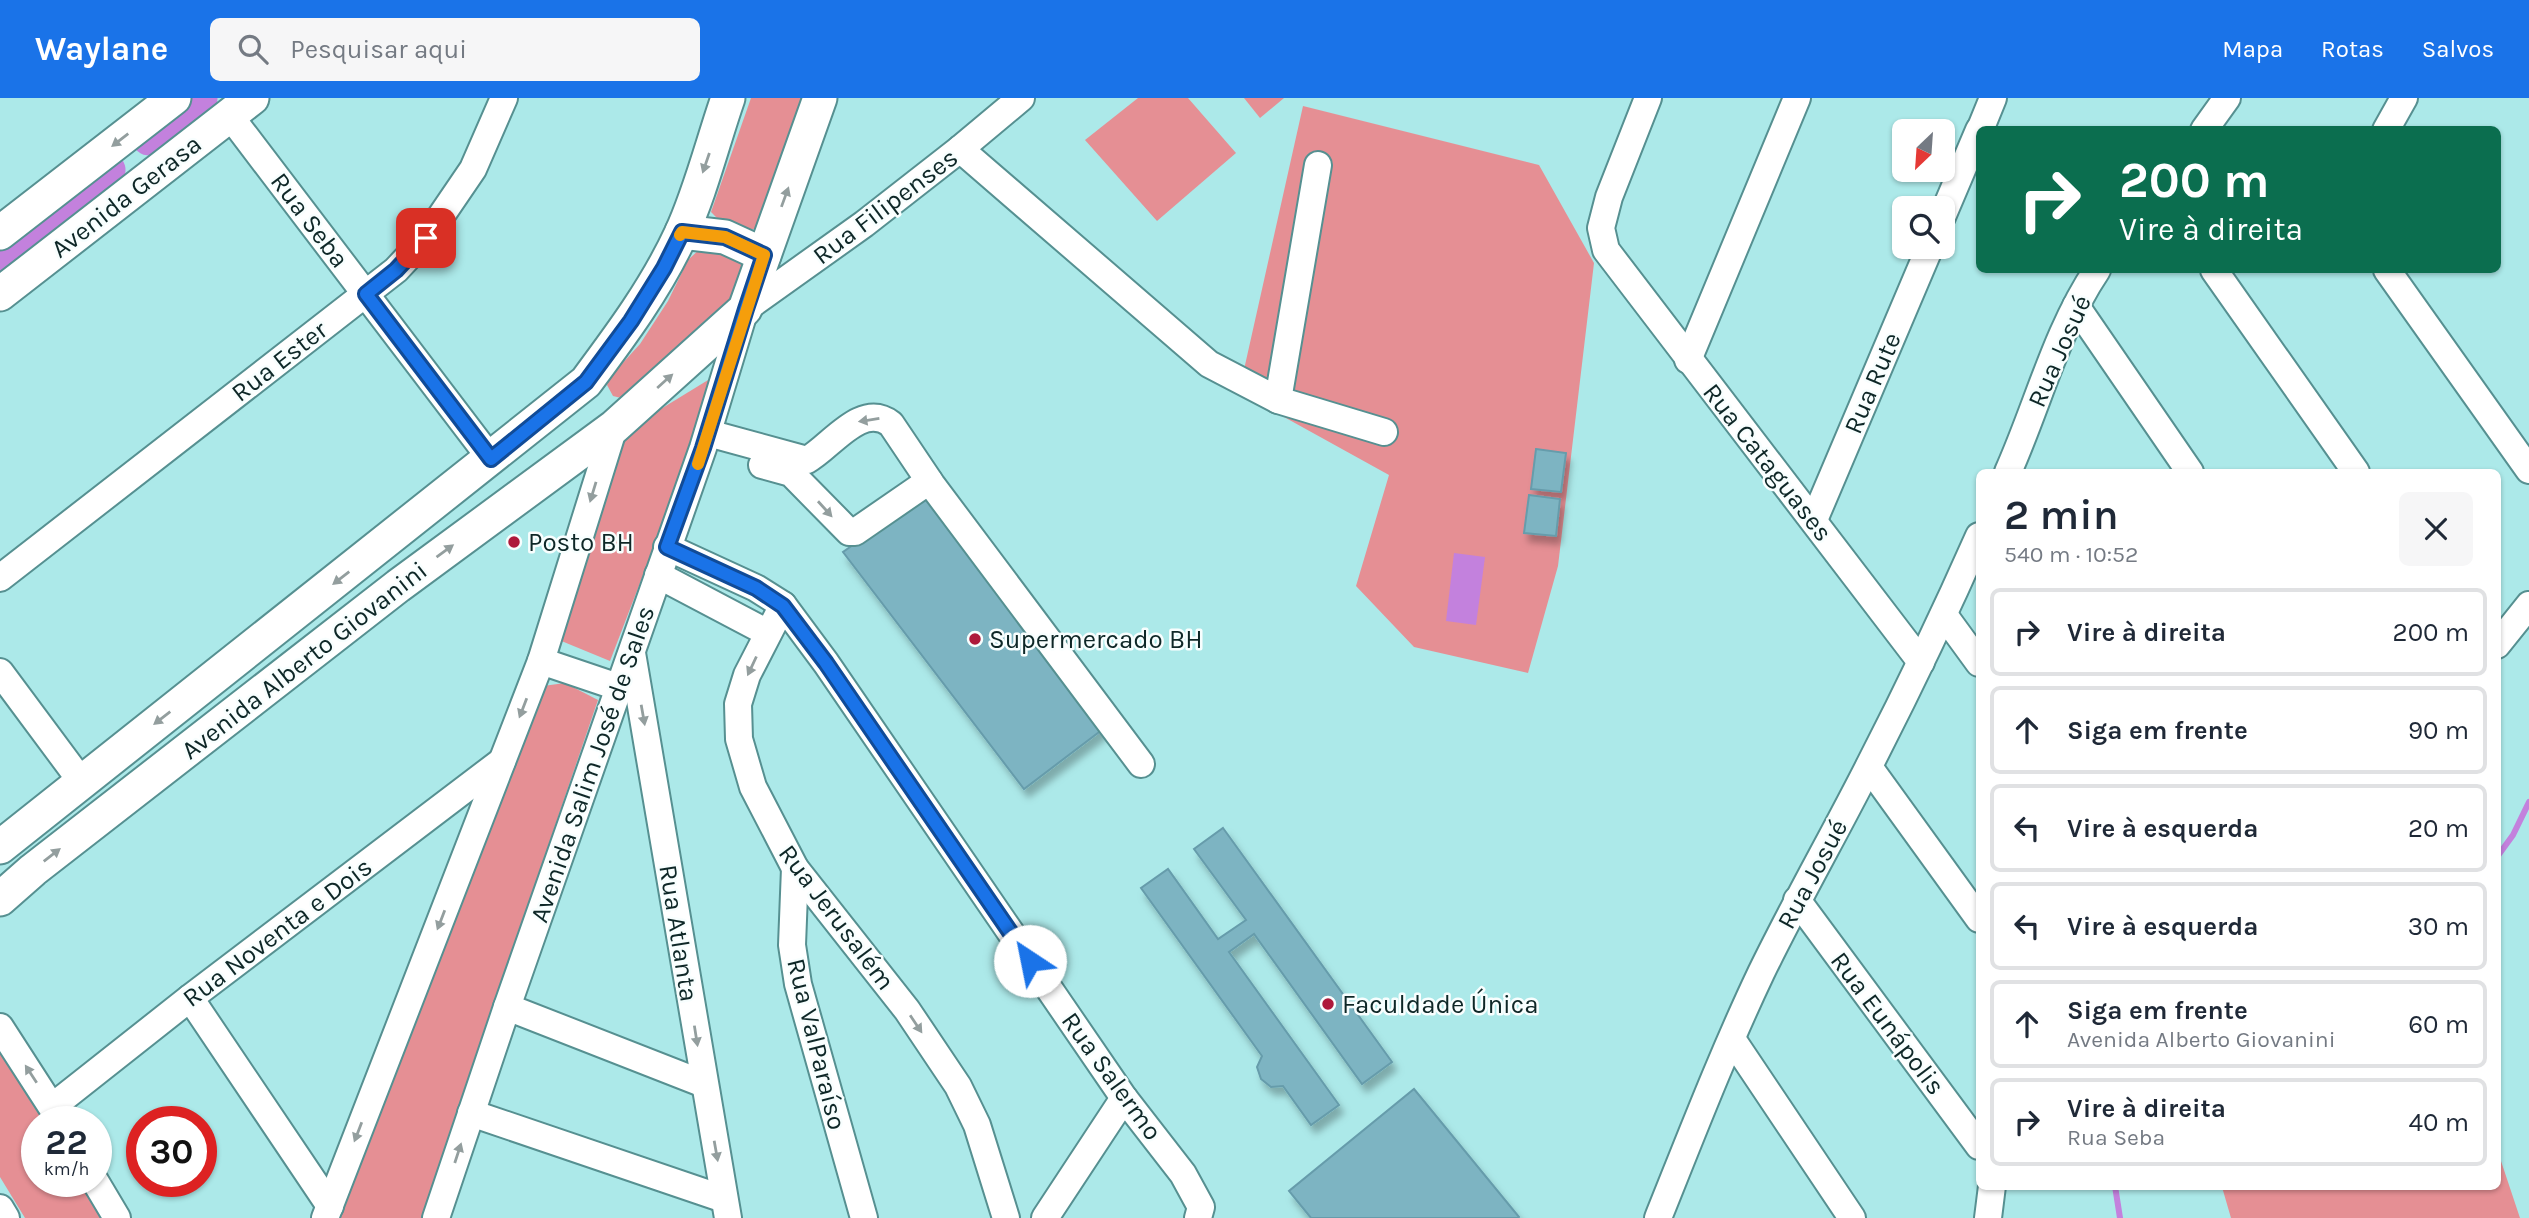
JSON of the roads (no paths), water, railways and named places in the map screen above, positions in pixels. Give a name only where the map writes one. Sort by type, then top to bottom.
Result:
[{"type":"main road","name":"Avenida Gerasa","points":[[0,233],[174,98]]},
{"type":"main road","name":"Avenida Alberto Giovanini","points":[[0,847],[586,382],[631,321],[664,268],[682,232],[728,98]]},
{"type":"main road","points":[[746,309],[820,98]]},
{"type":"main road","name":"Avenida Gerasa","points":[[0,294],[241,107]]},
{"type":"main road","points":[[682,232],[725,237],[764,255]]},
{"type":"main road","name":"Avenida Alberto Giovanini","points":[[0,900],[33,870],[398,586],[614,427],[746,309]]},
{"type":"main road","points":[[586,382],[590,398],[614,427]]},
{"type":"main road","points":[[372,553],[398,586]]},
{"type":"street","name":"Rua Ester","points":[[0,578],[396,270],[426,238],[472,169],[504,98]]},
{"type":"street","name":"Rua Filipenses","points":[[746,309],[864,223],[1021,98]]},
{"type":"street","name":"Rua Cataguases","points":[[1648,98],[1609,197],[1601,228],[1602,240],[1615,264],[1921,662]]},
{"type":"street","points":[[1688,360],[1797,98]]},
{"type":"street","points":[[1981,126],[1993,98]]},
{"type":"street","points":[[2207,126],[2227,98]]},
{"type":"street","points":[[2388,126],[2404,98]]},
{"type":"street","name":"Rua Seba","points":[[241,107],[366,294],[491,459]]},
{"type":"street","points":[[1951,196],[1976,137]]},
{"type":"street","points":[[960,149],[1209,364],[1278,400],[1384,432]]},
{"type":"street","points":[[1278,400],[1318,164]]},
{"type":"street","name":"Rua Rute","points":[[1814,520],[1925,259]]},
{"type":"street","name":"Rua Josué","points":[[2013,469],[2049,364],[2076,306],[2095,273]]},
{"type":"street","points":[[2216,273],[2354,469]]},
{"type":"street","points":[[2388,273],[2529,470]]},
{"type":"street","points":[[2076,306],[2188,469]]},
{"type":"street","name":"Avenida Salim José de Sales","points":[[436,1218],[631,648],[706,441],[746,309]]},
{"type":"street","points":[[706,441],[807,460],[852,424],[863,419],[883,418],[891,424],[929,481],[1141,764]]},
{"type":"street","points":[[327,1212],[541,661],[614,427]]},
{"type":"street","points":[[706,441],[791,473],[849,532],[855,532],[929,481]]},
{"type":"street","name":"Rua Josué","points":[[1667,1213],[1732,1039],[1797,900],[1921,662],[1976,543]]},
{"type":"street","name":"Rua Salermo","points":[[667,547],[756,588],[783,606],[826,663],[1124,1098],[1183,1174],[1200,1212]]},
{"type":"street","points":[[659,575],[768,633]]},
{"type":"street","points":[[2501,640],[2529,605]]},
{"type":"street","name":"Rua Jerusalém","points":[[783,606],[747,675],[738,704],[739,739],[753,787],[794,868],[907,1010],[958,1086],[977,1125],[1006,1218]]},
{"type":"street","points":[[1944,615],[1976,659]]},
{"type":"street","name":"Rua Atlanta","points":[[631,648],[726,1208]]},
{"type":"street","points":[[541,661],[618,687]]},
{"type":"street","points":[[0,672],[81,781]]},
{"type":"street","name":"Rua Noventa e Dois","points":[[66,1106],[190,998],[503,760]]},
{"type":"street","points":[[1868,767],[1976,915]]},
{"type":"street","name":"Rua ValParaíso","points":[[794,868],[792,945],[797,984],[864,1218]]},
{"type":"street","name":"Rua Eunápolis","points":[[1797,900],[1976,1142]]},
{"type":"street","points":[[190,998],[327,1212]]},
{"type":"street","points":[[507,1007],[704,1084]]},
{"type":"street","points":[[0,1027],[50,1106]]},
{"type":"street","points":[[1732,1039],[1852,1218]]},
{"type":"street","points":[[1045,1218],[1124,1098]]},
{"type":"street","points":[[471,1113],[726,1208]]},
{"type":"street","points":[[1988,1218],[1992,1190]]},
{"type":"street","points":[[105,1197],[117,1218]]},
{"type":"street","points":[[0,1208],[6,1218]]},
{"type":"waterway","points":[[149,138],[200,98]]},
{"type":"waterway","points":[[0,254],[108,170]]},
{"type":"waterway","points":[[2501,852],[2513,835],[2529,802]]},
{"type":"waterway","points":[[2116,1190],[2120,1218]]},
{"type":"place","name":"Posto BH","points":[[514,542]]},
{"type":"place","name":"Supermercado BH","points":[[975,639]]},
{"type":"place","name":"Faculdade Única","points":[[1328,1004]]}]
